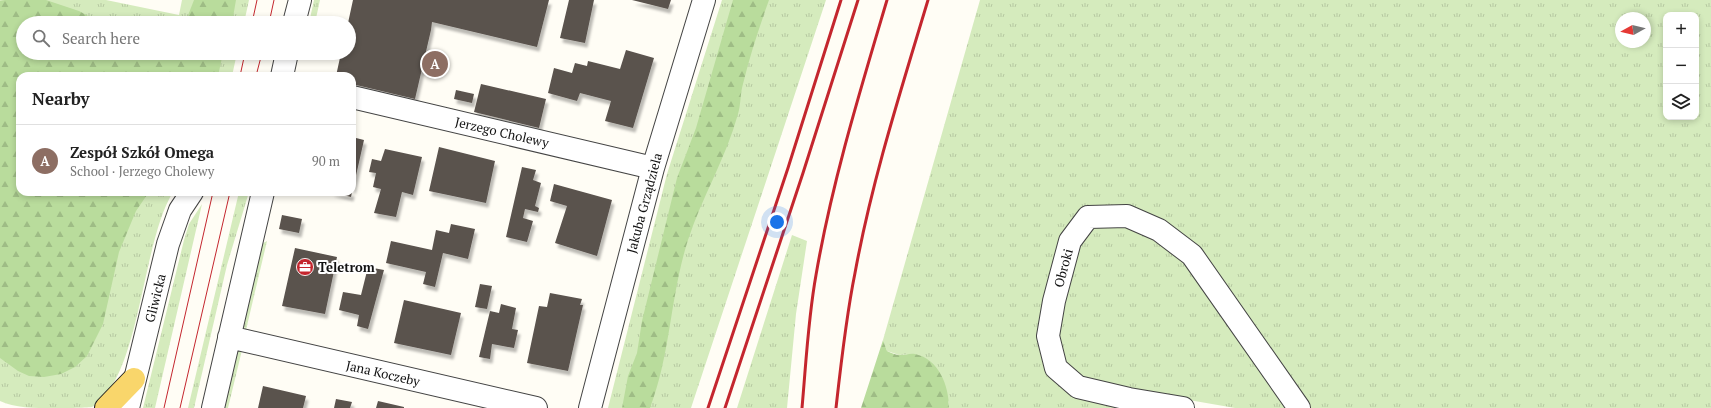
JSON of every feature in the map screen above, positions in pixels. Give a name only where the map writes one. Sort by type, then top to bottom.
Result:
[{"type":"main road","points":[[106,408],[134,379]]},
{"type":"street","points":[[296,16],[300,0]]},
{"type":"street","name":"Jakuba Grządziela","points":[[590,408],[653,168],[704,0]]},
{"type":"street","points":[[283,72],[285,60]]},
{"type":"street","name":"Jerzego Cholewy","points":[[356,98],[653,168]]},
{"type":"street","name":"Gliwicka","points":[[128,408],[168,244],[180,210],[189,196]]},
{"type":"street","points":[[213,408],[261,196]]},
{"type":"street","name":"Obroki","points":[[1183,408],[1128,399],[1078,387],[1056,368],[1048,336],[1054,301],[1070,241],[1088,217],[1127,216],[1159,230],[1192,255],[1299,408]]},
{"type":"street","name":"Jana Koczeby","points":[[229,337],[536,408]]},
{"type":"green space","points":[[0,0],[106,0],[179,15],[182,0],[249,0],[246,16],[16,16],[16,60],[235,60],[233,72],[16,72],[16,196],[171,196],[162,215],[154,243],[131,340],[121,368],[108,392],[92,407],[32,408],[12,405],[0,401]]},
{"type":"green space","points":[[46,0],[79,11],[88,16],[16,16],[16,60],[221,60],[219,72],[16,72],[16,196],[146,196],[136,211],[119,252],[103,324],[87,356],[75,367],[61,374],[44,377],[29,376],[18,371],[0,358],[0,1]]},
{"type":"green space","points":[[194,0],[236,0],[233,16],[188,16]]},
{"type":"green space","points":[[314,0],[320,0],[317,16],[311,16]]},
{"type":"green space","points":[[722,0],[826,0],[691,408],[608,408],[667,174]]},
{"type":"green space","points":[[733,0],[769,0],[758,31],[742,88],[739,110],[733,130],[688,240],[677,282],[667,345],[657,387],[650,408],[622,408],[628,376],[637,353],[642,321],[677,178],[696,128]]},
{"type":"green space","points":[[980,0],[1711,0],[1711,408],[1235,408],[1137,391],[1133,408],[949,408],[949,402],[913,354],[899,355],[887,351],[883,340]]},
{"type":"green space","points":[[238,196],[248,196],[227,265],[194,408],[188,408]]},
{"type":"green space","points":[[202,204],[155,408],[143,408],[184,240],[189,224]]},
{"type":"green space","points":[[792,235],[807,241],[796,314],[787,408],[737,408]]},
{"type":"green space","points":[[267,241],[246,330],[240,322],[258,246]]},
{"type":"green space","points":[[883,340],[887,351],[898,355],[915,354],[930,361],[936,367],[945,383],[949,400],[949,408],[861,408]]},
{"type":"green space","points":[[242,350],[228,408],[221,408],[234,352]]},
{"type":"building","points":[[353,0],[549,0],[537,47],[432,22],[415,99],[356,85],[356,72],[337,72],[339,60],[356,60],[356,16],[350,16]]},
{"type":"building","points":[[569,0],[594,0],[585,43],[560,38]]},
{"type":"building","points":[[632,0],[671,0],[668,9]]},
{"type":"building","points":[[626,50],[654,58],[633,128],[605,121],[611,101],[580,93],[577,101],[548,93],[554,68],[572,73],[575,63],[587,66],[588,61],[620,69]]},
{"type":"building","points":[[481,84],[546,99],[539,128],[474,112]]},
{"type":"building","points":[[456,90],[474,94],[472,103],[454,99]]},
{"type":"building","points":[[356,138],[364,140],[356,176]]},
{"type":"building","points":[[439,147],[495,161],[486,203],[429,191]]},
{"type":"building","points":[[385,149],[422,157],[413,195],[402,192],[396,217],[374,213],[381,189],[373,187],[376,173],[369,172],[372,159],[381,161]]},
{"type":"building","points":[[522,167],[536,170],[533,180],[541,183],[535,206],[539,208],[538,212],[525,209],[523,218],[533,221],[527,242],[506,237]]},
{"type":"building","points":[[554,184],[612,200],[597,256],[555,243],[567,206],[550,201]]},
{"type":"building","points":[[282,215],[302,219],[299,233],[279,229]]},
{"type":"building","points":[[451,224],[475,229],[468,259],[443,253],[435,287],[423,284],[426,272],[386,263],[391,241],[432,250],[436,230],[449,233]]},
{"type":"building","points":[[295,248],[337,257],[325,314],[282,306]]},
{"type":"building","points":[[368,267],[384,270],[368,329],[357,326],[359,315],[339,310],[343,292],[361,295]]},
{"type":"building","points":[[480,284],[492,286],[487,309],[475,307]]},
{"type":"building","points":[[550,293],[582,299],[580,305],[583,305],[568,371],[527,363],[539,306],[547,307]]},
{"type":"building","points":[[404,300],[461,313],[451,355],[394,343]]},
{"type":"building","points":[[501,304],[516,308],[512,329],[518,330],[514,348],[492,344],[490,359],[479,357],[490,311],[499,313]]},
{"type":"building","points":[[263,386],[306,396],[303,408],[258,408]]},
{"type":"building","points":[[336,399],[352,402],[350,408],[334,408]]},
{"type":"building","points":[[378,401],[404,407],[404,408],[376,408]]},
{"type":"tram line","points":[[254,16],[257,0]]},
{"type":"tram line","points":[[271,16],[274,0]]},
{"type":"tram line","points":[[241,72],[243,60]]},
{"type":"tram line","points":[[257,72],[260,60]]},
{"type":"tram line","points":[[164,408],[212,196]]},
{"type":"tram line","points":[[180,408],[229,196]]},
{"type":"railway","points":[[708,408],[788,168],[841,0]]},
{"type":"railway","points":[[725,408],[803,173],[858,0]]},
{"type":"railway","points":[[802,408],[811,308],[830,206],[847,137],[887,0]]},
{"type":"railway","points":[[836,408],[846,323],[862,238],[878,169],[928,0]]},
{"type":"place","name":"Zespół Szkół Omega","points":[[435,64]]},
{"type":"place","name":"Teletrom","points":[[305,267]]}]
